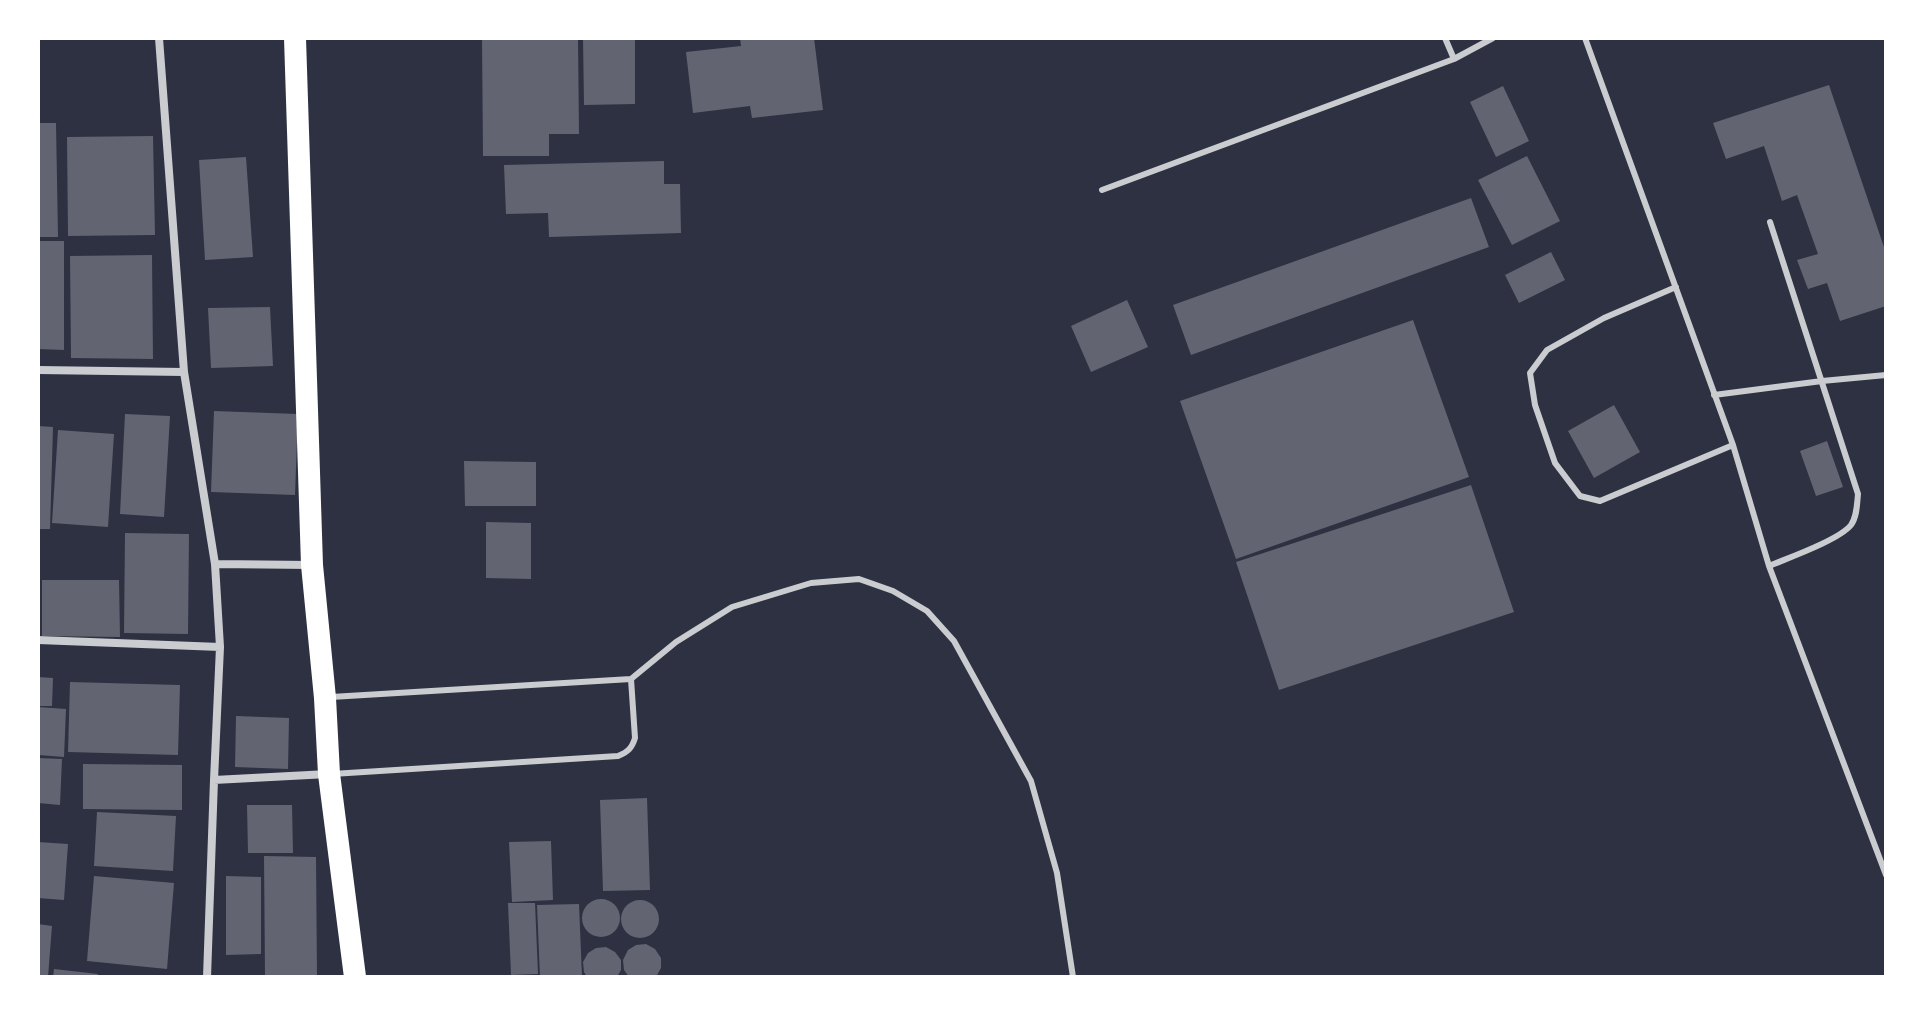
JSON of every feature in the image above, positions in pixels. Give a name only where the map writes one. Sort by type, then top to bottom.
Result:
[{"type":"highway","points":[[295,38],[312,565],[329,774],[355,977]]},
{"type":"street","points":[[159,38],[184,372],[215,564],[220,647],[207,977]]},
{"type":"street","points":[[38,370],[184,372]]},
{"type":"street","points":[[215,564],[312,565]]},
{"type":"street","points":[[38,640],[220,647]]},
{"type":"street","points":[[214,780],[329,774]]},
{"type":"lane","points":[[1445,38],[1454,59]]},
{"type":"lane","points":[[1102,190],[1454,59],[1493,38]]},
{"type":"lane","points":[[1585,38],[1733,445],[1769,566],[1886,875]]},
{"type":"lane","points":[[1769,566],[1838,536],[1852,525],[1858,494],[1770,222]]},
{"type":"lane","points":[[1676,287],[1604,318],[1547,350],[1530,373],[1535,405],[1555,463],[1580,496],[1600,501],[1733,445]]},
{"type":"lane","points":[[1714,395],[1886,375]]},
{"type":"lane","points":[[325,698],[631,679],[676,642],[732,607],[811,583],[859,579],[893,591],[927,611],[954,641],[1031,781],[1057,873],[1073,977]]},
{"type":"lane","points":[[329,774],[618,756],[626,753],[635,738],[631,679]]},
{"type":"building","points":[[482,38],[578,38],[579,134],[549,134],[549,156],[483,156]]},
{"type":"building","points":[[583,38],[635,38],[635,104],[584,105]]},
{"type":"building","points":[[740,38],[814,38],[823,110],[752,118],[750,106],[693,113],[686,52],[741,46]]},
{"type":"building","points":[[1829,85],[1886,253],[1886,306],[1840,321],[1827,283],[1808,289],[1797,260],[1818,254],[1797,195],[1782,201],[1764,146],[1726,159],[1713,123]]},
{"type":"building","points":[[1503,86],[1529,141],[1496,157],[1470,102]]},
{"type":"building","points":[[38,123],[56,123],[58,237],[38,237]]},
{"type":"building","points":[[153,136],[155,235],[68,236],[67,137]]},
{"type":"building","points":[[1527,156],[1560,221],[1512,245],[1478,180]]},
{"type":"building","points":[[246,157],[253,257],[205,260],[199,160]]},
{"type":"building","points":[[664,161],[664,184],[680,184],[681,233],[549,237],[548,213],[506,214],[504,165]]},
{"type":"building","points":[[1471,198],[1489,247],[1191,355],[1173,305]]},
{"type":"building","points":[[38,241],[64,241],[64,350],[38,349]]},
{"type":"building","points":[[1551,252],[1565,280],[1519,303],[1505,275]]},
{"type":"building","points":[[152,255],[153,359],[71,358],[70,256]]},
{"type":"building","points":[[1127,300],[1148,347],[1091,372],[1071,326]]},
{"type":"building","points":[[270,307],[273,366],[211,368],[208,308]]},
{"type":"building","points":[[1413,320],[1469,477],[1236,559],[1180,401]]},
{"type":"building","points":[[1614,405],[1640,452],[1594,478],[1568,431]]},
{"type":"building","points":[[214,411],[298,414],[295,495],[211,492]]},
{"type":"building","points":[[125,414],[170,416],[164,517],[120,514]]},
{"type":"building","points":[[38,426],[53,427],[50,529],[38,529]]},
{"type":"building","points":[[58,430],[114,434],[108,527],[52,523]]},
{"type":"building","points":[[1827,441],[1843,487],[1816,496],[1800,451]]},
{"type":"building","points":[[464,461],[536,462],[536,506],[465,506]]},
{"type":"building","points":[[1471,485],[1514,612],[1279,690],[1236,562]]},
{"type":"building","points":[[486,522],[531,523],[531,579],[486,578]]},
{"type":"building","points":[[125,533],[189,534],[188,634],[124,633]]},
{"type":"building","points":[[42,580],[119,580],[120,637],[42,636]]},
{"type":"building","points":[[38,677],[53,678],[52,706],[38,706]]},
{"type":"building","points":[[70,682],[180,685],[178,755],[68,752]]},
{"type":"building","points":[[38,707],[66,709],[64,757],[38,755]]},
{"type":"building","points":[[236,716],[289,718],[288,769],[235,767]]},
{"type":"building","points":[[38,758],[62,759],[60,805],[38,803]]},
{"type":"building","points":[[83,764],[182,765],[182,810],[83,809]]},
{"type":"building","points":[[647,798],[650,890],[603,891],[600,800]]},
{"type":"building","points":[[247,805],[292,805],[293,853],[248,853]]},
{"type":"building","points":[[97,812],[176,816],[173,871],[94,866]]},
{"type":"building","points":[[551,841],[553,900],[512,902],[509,842]]},
{"type":"building","points":[[38,842],[68,844],[64,900],[38,898]]},
{"type":"building","points":[[264,856],[316,857],[317,977],[265,977]]},
{"type":"building","points":[[94,876],[174,883],[167,969],[87,961]]},
{"type":"building","points":[[226,876],[261,877],[261,954],[226,955]]},
{"type":"building","points":[[601,899],[614,905],[620,918],[614,931],[601,937],[588,931],[582,918],[588,905]]},
{"type":"building","points":[[640,900],[653,906],[659,919],[653,932],[640,938],[627,932],[621,919],[627,906]]},
{"type":"building","points":[[508,903],[535,903],[538,974],[511,975]]},
{"type":"building","points":[[579,904],[582,977],[540,977],[537,905]]},
{"type":"building","points":[[38,924],[52,926],[48,977],[38,977]]},
{"type":"building","points":[[646,944],[655,949],[661,958],[661,968],[656,977],[629,977],[623,960],[628,950]]},
{"type":"building","points":[[606,947],[621,960],[617,977],[587,977],[583,962],[588,953]]},
{"type":"building","points":[[54,969],[98,974],[97,977],[53,977]]}]
